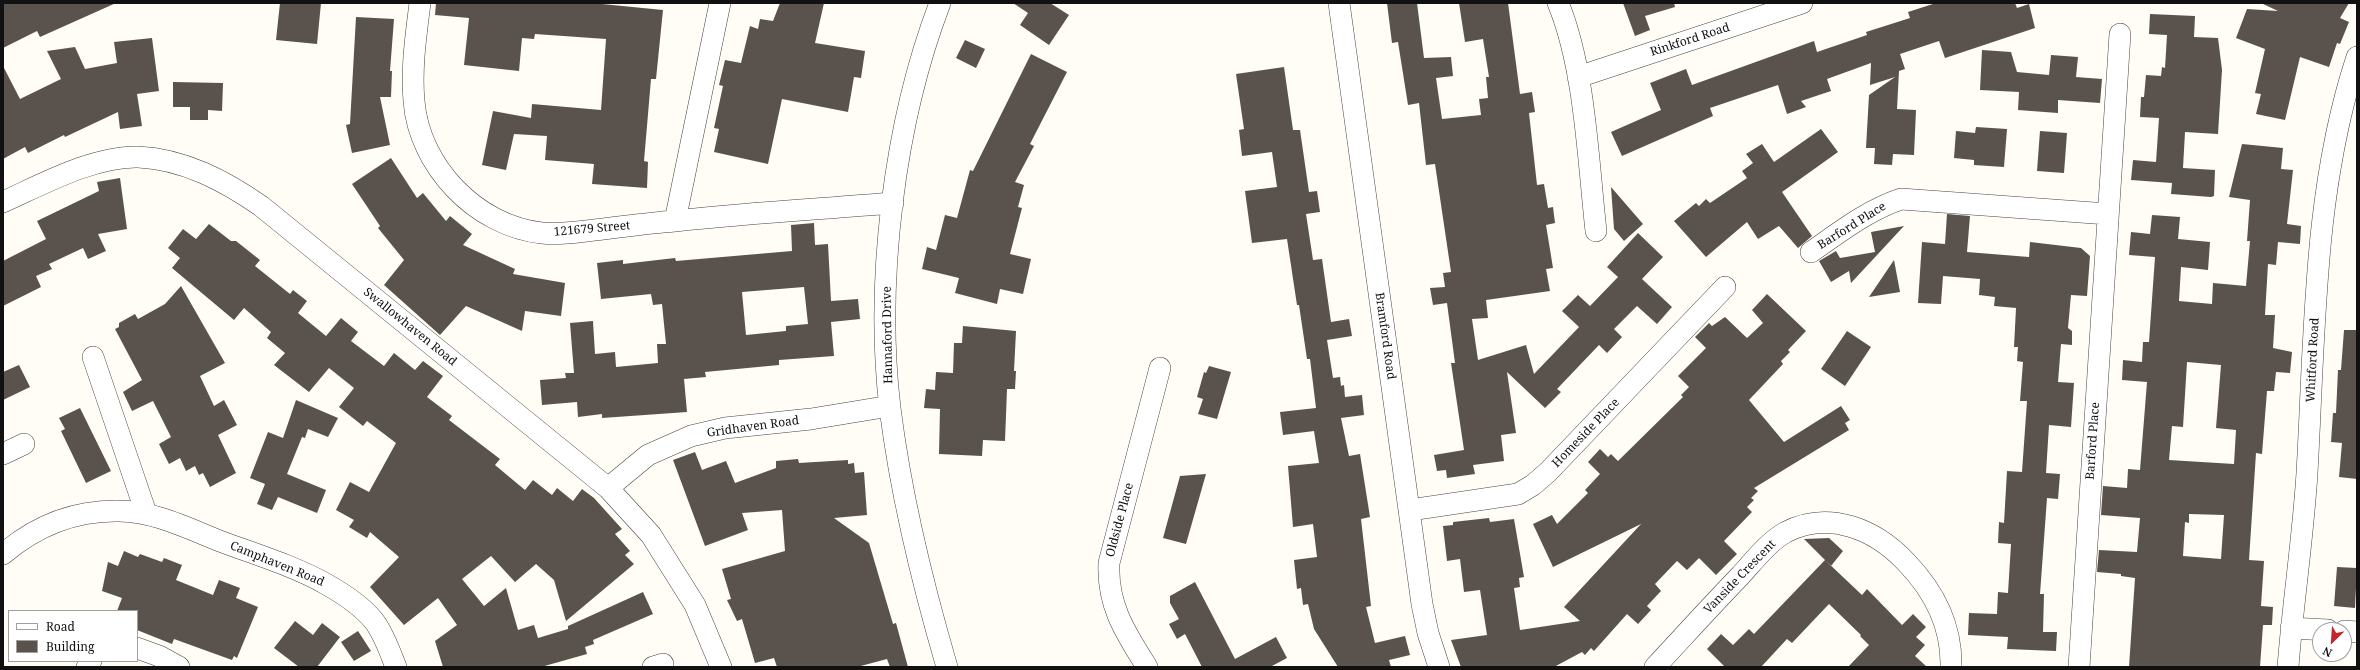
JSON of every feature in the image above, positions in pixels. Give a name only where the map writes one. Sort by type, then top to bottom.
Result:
[{"type":"street","name":"121679 Street","points":[[420,3],[415,44],[414,101],[419,127],[432,157],[450,183],[480,211],[499,222],[519,229],[543,234],[569,233],[675,221],[893,203]]},
{"type":"street","points":[[675,221],[720,3]]},
{"type":"street","name":"Hannaford Drive","points":[[940,3],[920,65],[908,115],[893,203],[886,301],[890,406],[909,523],[947,667]]},
{"type":"street","name":"Bramford Road","points":[[1339,3],[1422,604],[1428,633],[1439,667]]},
{"type":"street","points":[[1558,3],[1565,19],[1578,77],[1596,231]]},
{"type":"street","name":"Rinkford Road","points":[[1578,77],[1802,3]]},
{"type":"street","name":"Barford Place","points":[[2079,667],[2120,34]]},
{"type":"street","name":"Whitford Road","points":[[2288,667],[2306,498],[2319,245],[2330,165],[2343,100],[2357,57]]},
{"type":"street","name":"Swallowhaven Road","points":[[3,202],[71,172],[110,161],[138,157],[171,162],[204,173],[232,186],[261,206],[608,488],[650,535],[695,605],[721,667]]},
{"type":"street","name":"Barford Place","points":[[1811,252],[1882,205],[1901,199],[2108,214]]},
{"type":"street","name":"Homeside Place","points":[[1410,510],[1518,494],[1533,485],[1548,472],[1725,287]]},
{"type":"street","points":[[93,357],[146,513]]},
{"type":"street","name":"Oldside Place","points":[[1147,667],[1122,625],[1111,600],[1108,578],[1109,563],[1160,368]]},
{"type":"street","name":"Gridhaven Road","points":[[608,488],[648,455],[691,436],[725,428],[811,419],[890,406]]},
{"type":"street","points":[[3,454],[24,444]]},
{"type":"street","name":"Camphaven Road","points":[[3,554],[21,539],[44,526],[72,516],[120,510],[146,513],[260,556],[326,584],[355,604],[374,621],[387,644],[396,667]]},
{"type":"street","name":"Vanside Crescent","points":[[1655,667],[1765,550],[1785,532],[1809,524],[1844,523],[1872,534],[1898,554],[1924,580],[1942,614],[1950,644],[1951,667]]},
{"type":"street","points":[[2291,628],[2312,629]]},
{"type":"street","points":[[138,648],[159,656],[179,667]]},
{"type":"building","points":[[3,3],[116,3],[40,37],[37,31],[3,48]]},
{"type":"building","points":[[280,3],[321,3],[317,44],[276,40]]},
{"type":"building","points":[[436,3],[592,3],[663,10],[656,79],[651,79],[644,161],[648,162],[647,188],[592,184],[594,164],[545,160],[547,136],[514,134],[506,170],[482,165],[493,111],[531,118],[532,104],[601,110],[606,39],[535,34],[534,39],[522,38],[519,71],[464,65],[469,18],[435,15]]},
{"type":"building","points":[[780,3],[824,3],[815,43],[865,51],[861,78],[854,77],[848,112],[782,99],[768,164],[714,152],[719,129],[714,128],[723,86],[719,85],[725,60],[741,63],[750,26],[758,29],[760,19],[773,21]]},
{"type":"building","points":[[1013,3],[1050,3],[1069,15],[1049,45],[1020,25],[1028,13]]},
{"type":"building","points":[[1387,3],[1417,3],[1424,58],[1451,57],[1453,76],[1436,78],[1442,119],[1481,115],[1479,99],[1488,98],[1486,77],[1489,77],[1483,39],[1465,42],[1459,3],[1508,3],[1520,94],[1532,92],[1535,112],[1529,113],[1537,185],[1544,184],[1548,208],[1553,207],[1555,223],[1546,225],[1553,268],[1546,269],[1550,291],[1486,300],[1488,318],[1472,319],[1478,360],[1526,345],[1534,374],[1579,327],[1562,311],[1578,295],[1590,306],[1618,277],[1607,267],[1638,233],[1663,257],[1642,279],[1672,307],[1657,324],[1637,306],[1614,329],[1622,337],[1607,353],[1599,345],[1557,389],[1561,392],[1545,408],[1507,372],[1516,433],[1501,435],[1504,461],[1473,465],[1475,474],[1447,478],[1446,470],[1437,471],[1434,455],[1464,450],[1451,363],[1455,363],[1447,303],[1433,305],[1430,288],[1445,287],[1443,273],[1451,272],[1435,164],[1426,165],[1419,103],[1408,105],[1398,42],[1392,43]]},
{"type":"building","points":[[1623,3],[1674,3],[1675,7],[1645,16],[1650,30],[1635,36]]},
{"type":"building","points":[[1936,3],[2015,3],[2017,8],[2029,4],[2035,28],[1945,58],[1939,41],[1900,54],[1905,69],[1899,71],[1897,109],[1916,110],[1914,155],[1893,154],[1892,165],[1874,164],[1875,148],[1866,148],[1869,95],[1895,77],[1870,85],[1871,63],[1827,79],[1831,91],[1801,101],[1806,107],[1787,114],[1778,85],[1710,108],[1713,116],[1622,156],[1611,132],[1661,110],[1650,83],[1686,69],[1692,85],[1814,41],[1817,52],[1867,35],[1866,32],[1910,18],[1908,12]]},
{"type":"building","points":[[2261,3],[2349,3],[2340,18],[2349,22],[2340,44],[2337,43],[2329,67],[2300,57],[2285,120],[2256,114],[2261,94],[2255,93],[2265,49],[2236,38],[2247,9],[2278,11]]},
{"type":"building","points":[[2150,14],[2195,16],[2194,37],[2218,38],[2222,70],[2218,134],[2185,132],[2183,168],[2215,170],[2214,196],[2171,194],[2172,183],[2131,180],[2133,160],[2156,162],[2159,118],[2140,117],[2141,97],[2144,97],[2146,75],[2161,76],[2162,67],[2165,68],[2167,35],[2149,34]]},
{"type":"building","points":[[356,17],[394,19],[390,71],[392,71],[391,97],[380,97],[390,145],[352,153],[346,125],[350,124]]},
{"type":"building","points":[[152,38],[159,91],[137,94],[142,126],[120,129],[118,112],[65,137],[64,135],[28,153],[25,147],[3,159],[3,66],[20,99],[61,79],[47,51],[75,47],[85,69],[117,63],[114,42]]},
{"type":"building","points":[[965,40],[985,49],[976,68],[956,58]]},
{"type":"building","points":[[1982,50],[2011,52],[2017,72],[2049,75],[2051,55],[2078,57],[2076,77],[2102,79],[2100,103],[2058,100],[2058,113],[2018,110],[2019,92],[1980,90]]},
{"type":"building","points":[[1031,54],[1067,72],[1030,144],[1034,146],[1015,182],[1024,185],[1018,207],[1022,208],[1010,254],[1031,259],[1023,294],[1000,289],[997,304],[955,293],[959,278],[922,269],[927,247],[936,250],[945,215],[957,218],[970,170],[973,171]]},
{"type":"building","points":[[1284,67],[1293,130],[1300,130],[1309,192],[1317,191],[1320,212],[1306,214],[1313,260],[1322,259],[1331,322],[1349,319],[1352,336],[1327,340],[1333,378],[1340,377],[1341,386],[1344,385],[1345,397],[1362,395],[1364,415],[1341,418],[1349,456],[1360,454],[1370,517],[1361,519],[1371,606],[1366,607],[1375,643],[1405,636],[1410,655],[1389,660],[1391,667],[1338,667],[1314,629],[1308,604],[1303,605],[1301,588],[1297,589],[1294,560],[1317,557],[1313,524],[1293,527],[1288,466],[1319,463],[1314,431],[1283,435],[1280,412],[1316,408],[1310,359],[1307,359],[1287,239],[1252,243],[1245,191],[1277,187],[1272,152],[1242,156],[1239,130],[1244,129],[1236,74]]},
{"type":"building","points":[[173,82],[223,83],[222,111],[208,110],[208,120],[190,120],[190,107],[173,107]]},
{"type":"building","points":[[1976,127],[2007,129],[2004,167],[1974,165],[1974,160],[1954,158],[1956,131],[1975,133]]},
{"type":"building","points":[[1821,129],[1838,152],[1782,192],[1812,236],[1798,248],[1779,226],[1758,239],[1747,222],[1706,257],[1674,221],[1696,203],[1699,206],[1706,199],[1710,203],[1747,178],[1742,171],[1753,163],[1746,154],[1762,144],[1774,162]]},
{"type":"building","points":[[2040,131],[2067,133],[2064,173],[2037,171]]},
{"type":"building","points":[[2242,144],[2283,148],[2281,169],[2293,170],[2287,224],[2301,226],[2300,244],[2278,242],[2276,265],[2268,264],[2265,315],[2275,315],[2273,348],[2292,352],[2290,373],[2276,372],[2274,391],[2267,391],[2262,454],[2256,453],[2249,560],[2264,561],[2261,606],[2273,607],[2272,625],[2263,625],[2260,667],[2129,667],[2135,578],[2121,576],[2121,574],[2097,572],[2099,550],[2137,552],[2140,518],[2101,515],[2103,486],[2127,488],[2128,469],[2140,470],[2147,382],[2122,380],[2123,360],[2142,362],[2143,342],[2149,342],[2155,257],[2129,255],[2131,232],[2150,234],[2152,215],[2180,217],[2178,239],[2210,242],[2208,270],[2181,267],[2179,301],[2212,304],[2213,283],[2246,286],[2250,241],[2247,241],[2250,200],[2229,197]],"holes":[[[2187,362],[2221,365],[2216,428],[2236,430],[2234,464],[2169,460],[2172,426],[2183,427]],[[2189,514],[2224,515],[2221,559],[2183,556],[2185,522],[2189,523]]]},
{"type":"building","points":[[391,158],[417,198],[423,193],[446,221],[450,216],[472,234],[463,245],[515,269],[513,274],[565,283],[561,316],[525,311],[522,331],[466,306],[440,335],[384,285],[404,260],[378,228],[380,226],[352,184]]},
{"type":"building","points":[[120,178],[127,229],[98,234],[106,251],[88,259],[83,248],[49,264],[52,269],[36,276],[41,287],[3,306],[3,261],[46,239],[37,221],[99,191],[97,182]]},
{"type":"building","points":[[1611,187],[1643,224],[1624,241],[1614,229]]},
{"type":"building","points":[[1947,214],[1970,216],[1967,252],[2029,257],[2030,242],[2081,248],[2090,256],[2087,296],[2071,295],[2068,328],[2072,331],[2072,345],[2061,344],[2058,382],[2074,383],[2071,427],[2049,425],[2046,473],[2060,474],[2058,499],[2047,498],[2040,594],[2044,594],[2043,632],[2057,632],[2056,651],[2007,649],[2008,637],[1968,635],[1969,613],[1997,614],[1998,592],[2008,593],[2011,544],[1998,543],[1999,522],[2004,523],[2007,471],[2022,472],[2027,401],[2020,401],[2023,362],[2017,361],[2018,347],[2014,347],[2016,308],[1994,306],[1995,297],[1979,295],[1980,279],[1943,276],[1941,304],[1918,303],[1922,242],[1945,244]]},
{"type":"building","points":[[814,223],[815,245],[828,244],[831,301],[858,299],[860,319],[831,322],[834,356],[779,360],[779,365],[705,372],[706,377],[684,379],[687,412],[602,418],[602,414],[578,417],[577,402],[542,405],[540,380],[566,378],[565,373],[574,373],[570,323],[593,321],[595,354],[615,352],[616,367],[658,363],[657,344],[666,344],[662,304],[653,305],[651,294],[601,299],[597,263],[623,260],[623,264],[675,258],[676,261],[792,251],[791,225]],"holes":[[[804,287],[808,324],[786,326],[786,331],[746,335],[742,292]]]},
{"type":"building","points":[[209,224],[231,241],[236,241],[260,260],[255,266],[290,294],[293,290],[307,301],[298,313],[326,336],[341,318],[358,332],[351,341],[384,366],[394,353],[415,370],[423,361],[443,376],[427,397],[452,416],[449,420],[500,459],[495,465],[525,490],[533,480],[552,495],[557,488],[573,501],[582,489],[594,498],[622,529],[615,534],[630,551],[625,555],[634,564],[566,621],[554,580],[536,564],[515,582],[491,556],[462,579],[484,606],[506,588],[518,630],[534,625],[538,638],[568,629],[568,626],[643,592],[653,614],[593,640],[594,644],[585,647],[587,654],[541,667],[443,667],[435,641],[457,625],[438,598],[404,625],[370,587],[399,557],[370,532],[367,538],[349,527],[354,520],[336,510],[350,482],[369,492],[396,443],[367,421],[363,426],[339,407],[354,388],[329,368],[309,392],[274,365],[285,353],[267,338],[271,332],[244,308],[234,320],[172,268],[180,258],[168,248],[183,229],[196,239]]},
{"type":"building","points":[[1904,226],[1851,283],[1849,271],[1831,282],[1819,261],[1836,251],[1840,258],[1875,252],[1871,232]]},
{"type":"building","points":[[1894,260],[1900,292],[1869,297]]},
{"type":"building","points":[[181,286],[225,363],[200,376],[214,406],[224,400],[237,425],[218,435],[236,473],[210,487],[203,473],[199,475],[195,466],[186,471],[180,458],[169,464],[159,444],[171,437],[153,401],[132,411],[123,392],[142,380],[115,329],[119,327],[119,323],[135,314],[138,319],[165,304]]},
{"type":"building","points":[[1767,294],[1806,331],[1788,350],[1790,352],[1781,361],[1783,364],[1749,400],[1784,442],[1841,406],[1850,420],[1845,423],[1849,430],[1754,488],[1758,491],[1751,498],[1754,500],[1747,507],[1752,512],[1724,541],[1737,554],[1716,575],[1699,558],[1687,570],[1677,561],[1655,584],[1661,591],[1647,606],[1651,610],[1638,624],[1627,614],[1594,651],[1591,648],[1585,655],[1582,652],[1554,667],[1461,667],[1451,640],[1487,635],[1480,590],[1464,592],[1460,559],[1447,561],[1443,526],[1453,525],[1453,522],[1489,518],[1490,522],[1514,519],[1524,577],[1519,578],[1520,587],[1514,588],[1520,630],[1580,621],[1564,607],[1641,524],[1553,567],[1533,524],[1552,515],[1557,524],[1588,493],[1585,490],[1600,474],[1588,462],[1600,449],[1608,457],[1611,454],[1618,461],[1683,397],[1681,395],[1689,387],[1678,376],[1706,348],[1695,337],[1709,323],[1712,326],[1725,317],[1747,338],[1763,323],[1752,310]]},
{"type":"building","points":[[963,326],[1016,331],[1014,371],[1016,371],[1015,389],[1007,389],[1005,441],[983,440],[982,456],[939,454],[940,409],[924,408],[926,389],[935,390],[936,372],[953,373],[954,343],[962,343]]},
{"type":"building","points":[[2344,330],[2357,330],[2357,479],[2339,477],[2342,443],[2331,442],[2333,413],[2336,413],[2338,370],[2341,370]]},
{"type":"building","points":[[1847,331],[1871,347],[1845,386],[1821,369]]},
{"type":"building","points":[[19,365],[30,387],[3,400],[3,372]]},
{"type":"building","points":[[1209,366],[1231,372],[1217,419],[1198,414],[1203,399],[1197,397],[1204,372],[1206,373]]},
{"type":"building","points":[[296,400],[338,418],[328,437],[308,429],[305,438],[302,437],[287,474],[326,490],[317,513],[278,497],[272,510],[257,504],[265,484],[250,478],[268,432],[283,438]]},
{"type":"building","points":[[80,408],[111,471],[86,483],[61,431],[65,429],[59,418]]},
{"type":"building","points":[[695,452],[702,470],[726,461],[735,483],[776,468],[776,461],[798,459],[799,463],[848,460],[848,464],[854,463],[855,473],[864,472],[867,515],[834,518],[869,543],[893,624],[896,623],[908,667],[890,667],[887,659],[857,667],[777,667],[774,658],[755,663],[742,619],[737,621],[727,600],[731,599],[722,569],[785,551],[782,510],[742,513],[748,530],[705,546],[673,460]]},
{"type":"building","points":[[1206,474],[1186,544],[1163,538],[1180,476]]},
{"type":"building","points":[[1829,538],[1843,551],[1831,566],[1804,539]]},
{"type":"building","points":[[124,551],[138,557],[140,554],[162,562],[164,558],[182,565],[176,580],[213,595],[219,580],[240,588],[236,598],[258,607],[237,658],[234,656],[232,660],[174,639],[172,644],[138,630],[138,610],[117,610],[122,598],[102,591],[108,562],[118,566]]},
{"type":"building","points":[[1825,560],[1862,595],[1867,589],[1902,625],[1913,614],[1926,627],[1916,637],[1925,645],[1915,656],[1927,667],[1848,667],[1869,645],[1860,636],[1861,635],[1829,604],[1792,643],[1787,639],[1761,667],[1725,667],[1707,649],[1721,634],[1733,645],[1749,629],[1754,634]]},
{"type":"building","points":[[2337,567],[2357,568],[2355,608],[2334,606]]},
{"type":"building","points":[[1195,582],[1235,659],[1276,637],[1287,658],[1270,667],[1202,667],[1185,634],[1177,639],[1169,624],[1179,619],[1170,603],[1170,596]]},
{"type":"building","points":[[295,621],[313,635],[322,623],[340,637],[317,667],[299,667],[274,648]]},
{"type":"building","points":[[358,631],[371,651],[354,661],[341,642]]}]
